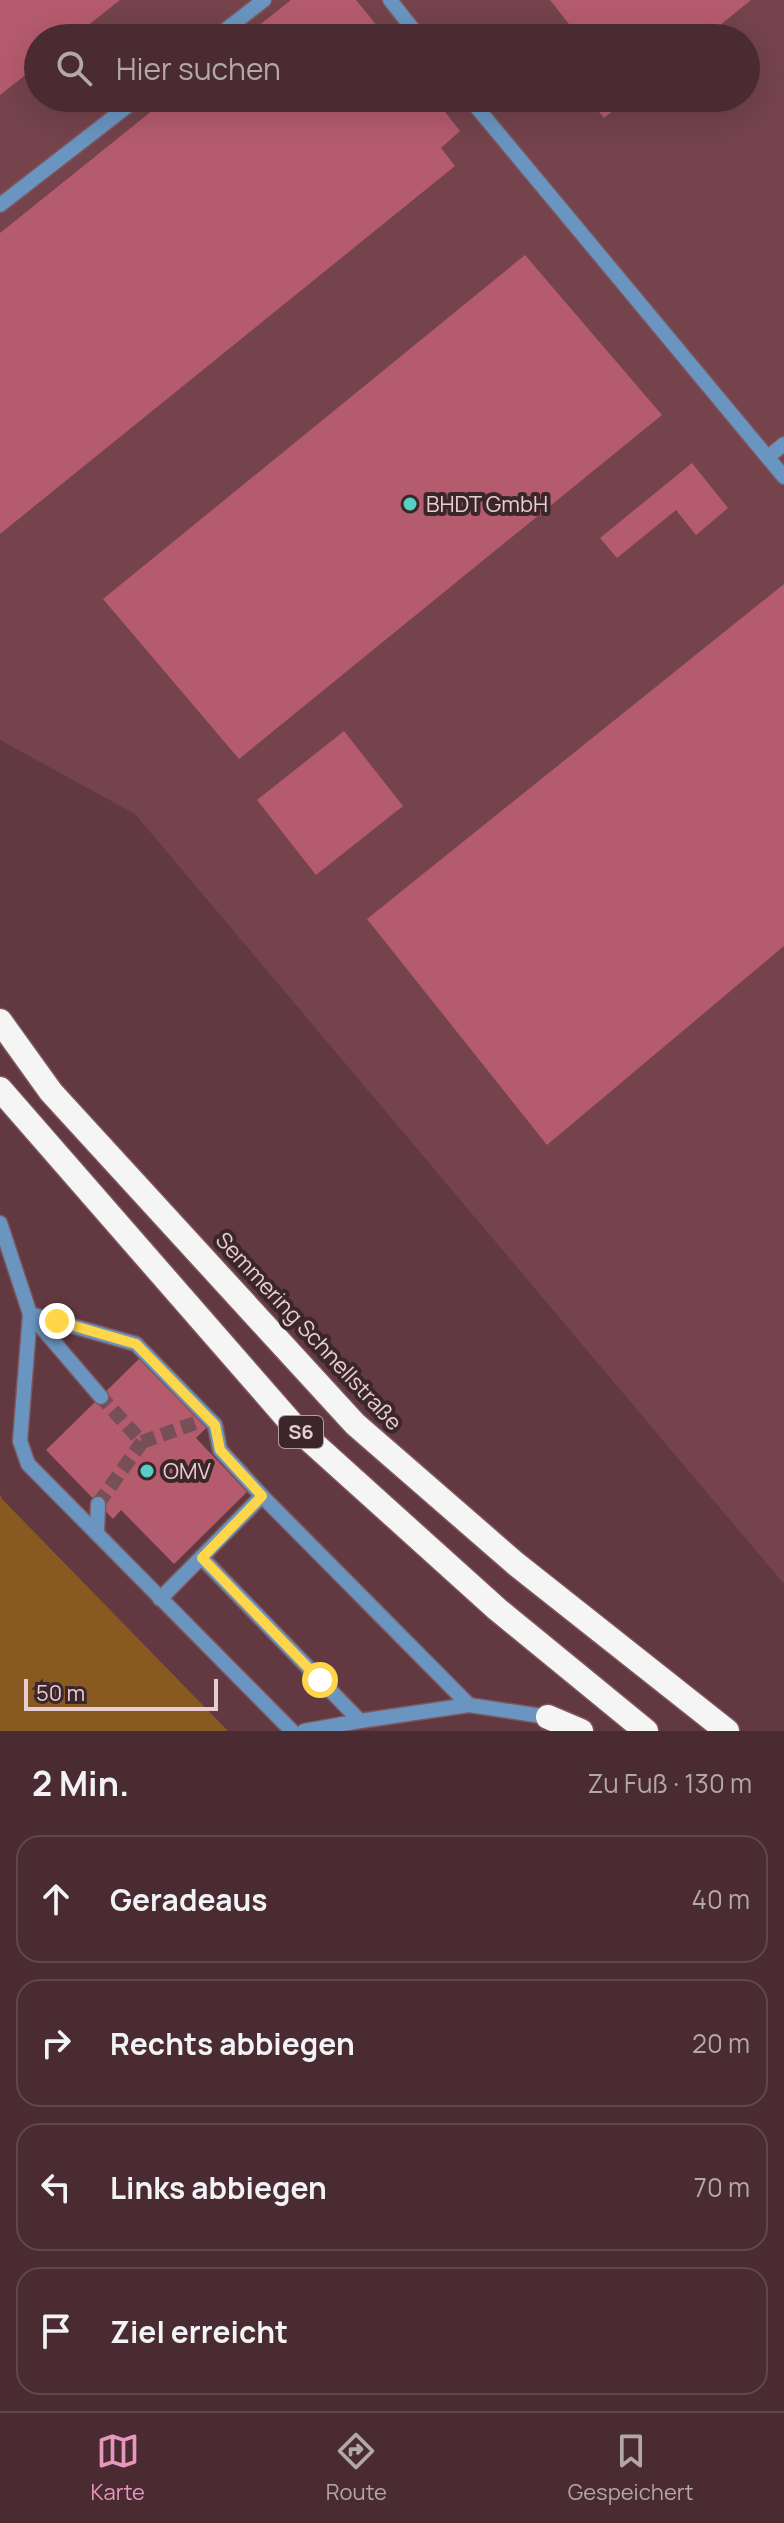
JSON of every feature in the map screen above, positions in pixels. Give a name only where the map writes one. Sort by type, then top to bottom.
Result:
[{"type":"highway","name":"Semmering Schnellstraße","points":[[0,1021],[51,1092],[355,1424],[516,1564],[727,1731]]},
{"type":"highway","name":"S6","points":[[0,1089],[293,1425],[497,1609],[646,1731]]},
{"type":"highway","points":[[548,1717],[581,1731]]},
{"type":"lane","points":[[233,24],[264,0]]},
{"type":"lane","points":[[390,0],[409,24]]},
{"type":"lane","points":[[0,205],[120,112]]},
{"type":"lane","points":[[481,112],[784,477]]},
{"type":"lane","points":[[768,457],[784,444]]},
{"type":"lane","points":[[0,1223],[30,1314],[101,1397]]},
{"type":"lane","points":[[30,1314],[136,1344],[208,1423],[220,1450],[262,1496],[469,1705]]},
{"type":"lane","points":[[30,1314],[20,1441],[28,1464],[292,1731]]},
{"type":"lane","points":[[160,1599],[262,1496]]},
{"type":"lane","points":[[97,1533],[98,1504]]},
{"type":"lane","points":[[202,1558],[360,1721]]},
{"type":"lane","points":[[304,1731],[469,1705],[548,1717]]},
{"type":"shaded area","points":[[0,0],[784,0],[784,1584],[135,814],[0,740]]},
{"type":"shaded area","points":[[0,1494],[2,1499],[228,1731],[0,1731]]},
{"type":"building","points":[[0,0],[120,0],[90,24],[24,24],[24,76],[0,95]]},
{"type":"building","points":[[291,0],[356,0],[376,24],[261,24]]},
{"type":"building","points":[[550,0],[751,0],[721,24],[569,24]]},
{"type":"building","points":[[151,112],[445,112],[460,131],[441,148],[455,166],[0,534],[0,233]]},
{"type":"building","points":[[525,255],[662,415],[239,759],[103,599]]},
{"type":"building","points":[[692,463],[728,508],[696,535],[676,510],[617,558],[600,538]]},
{"type":"building","points":[[784,584],[784,946],[547,1145],[367,919]]},
{"type":"building","points":[[344,731],[403,806],[316,875],[257,800]]},
{"type":"building","name":"OMV","points":[[141,1357],[208,1426],[196,1438],[247,1492],[174,1564],[121,1510],[113,1519],[46,1450]]},
{"type":"tunnel","points":[[98,1504],[142,1442],[101,1397]]},
{"type":"tunnel","points":[[142,1442],[201,1421]]},
{"type":"place","name":"BHDT GmbH","points":[[410,504]]},
{"type":"place","name":"OMV","points":[[147,1471]]},
{"type":"route","points":[[57,1321],[136,1344],[215,1425],[220,1450],[262,1496],[202,1558],[320,1680]]}]
